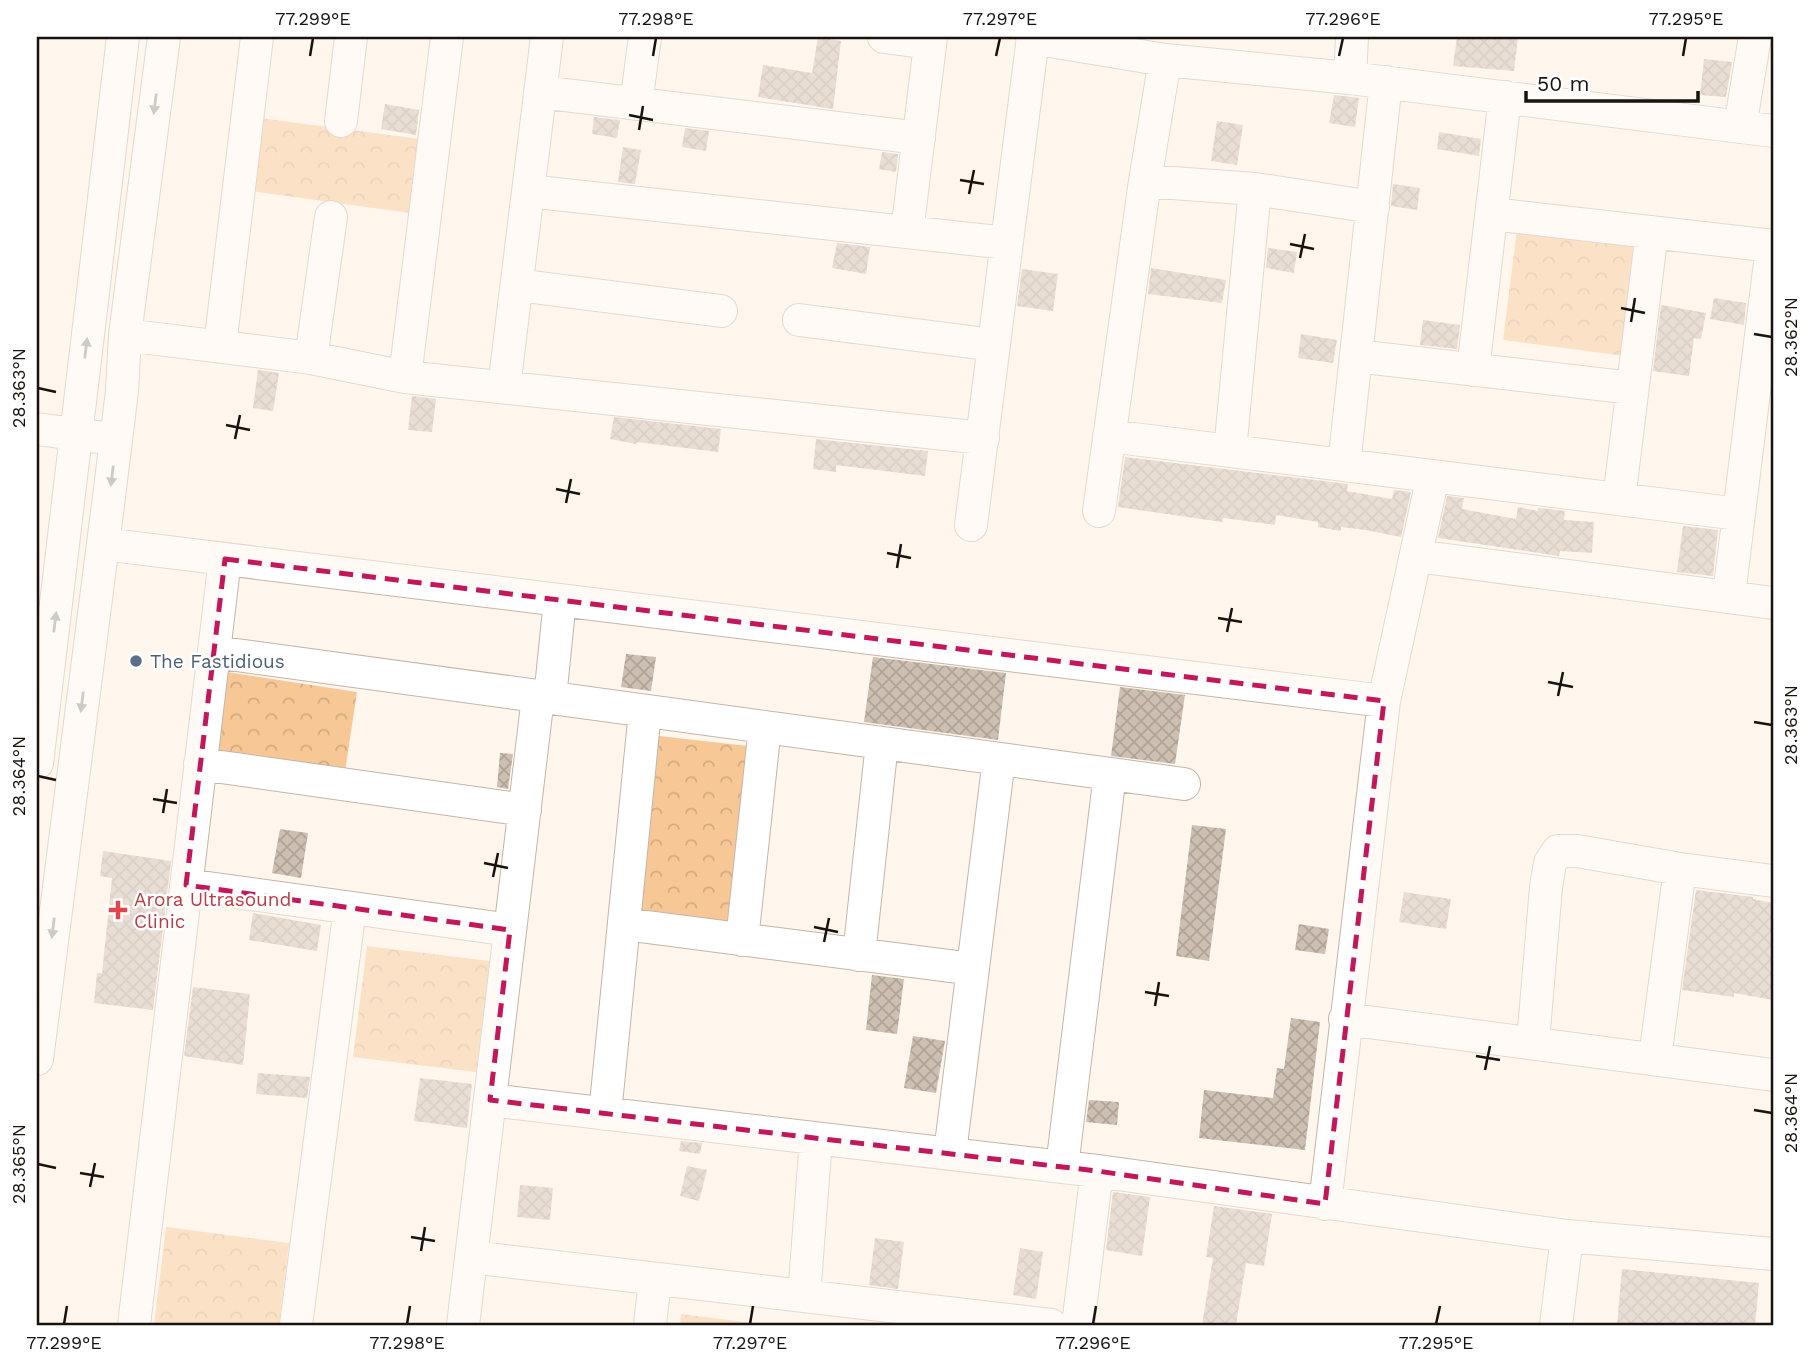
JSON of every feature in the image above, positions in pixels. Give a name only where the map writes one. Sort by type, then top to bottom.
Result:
[{"type":"street","points":[[37,763],[123,37]]},
{"type":"street","points":[[37,1059],[164,37]]},
{"type":"street","points":[[220,346],[257,37]]},
{"type":"street","points":[[341,121],[351,37]]},
{"type":"street","points":[[405,377],[447,37]]},
{"type":"street","points":[[504,387],[547,37]]},
{"type":"street","points":[[636,104],[645,37]]},
{"type":"street","points":[[884,37],[931,40],[907,232]]},
{"type":"street","points":[[971,525],[984,438],[1032,37],[1165,60],[1387,82],[1773,131]]},
{"type":"street","points":[[1350,78],[1352,37]]},
{"type":"street","points":[[1740,127],[1755,37]]},
{"type":"street","points":[[1099,511],[1145,181],[1165,60]]},
{"type":"street","points":[[1344,465],[1387,82]]},
{"type":"street","points":[[540,92],[919,138]]},
{"type":"street","points":[[1473,370],[1505,97]]},
{"type":"street","points":[[1145,181],[1255,189],[1373,207]]},
{"type":"street","points":[[1230,451],[1255,189]]},
{"type":"street","points":[[528,191],[1007,243]]},
{"type":"street","points":[[1492,214],[1773,246],[1729,595]]},
{"type":"street","points":[[311,358],[331,217]]},
{"type":"street","points":[[1619,499],[1652,232]]},
{"type":"street","points":[[517,285],[721,311]]},
{"type":"street","points":[[799,320],[994,345]]},
{"type":"street","points":[[125,335],[311,358],[405,377],[984,438]]},
{"type":"street","points":[[1356,356],[1632,388]]},
{"type":"street","points":[[81,401],[120,407]]},
{"type":"street","points":[[37,429],[116,439]]},
{"type":"street","points":[[1109,436],[1739,514]]},
{"type":"street","points":[[1325,1204],[1384,701],[1433,476]]},
{"type":"street","points":[[103,544],[1384,701]]},
{"type":"street","points":[[1416,556],[1729,595],[1773,603]]},
{"type":"street","points":[[134,1325],[225,559]]},
{"type":"street","points":[[463,1325],[525,810],[561,600]]},
{"type":"street","points":[[214,652],[1185,784]]},
{"type":"street","points":[[605,1114],[645,711]]},
{"type":"street","points":[[743,940],[765,727]]},
{"type":"street","points":[[859,955],[881,743]]},
{"type":"street","points":[[950,1153],[999,759]]},
{"type":"street","points":[[201,764],[525,810]]},
{"type":"street","points":[[1062,1167],[1110,774]]},
{"type":"street","points":[[1533,1042],[1546,887],[1550,863],[1558,851],[1577,850],[1680,869],[1773,881]]},
{"type":"street","points":[[1655,1058],[1680,869]]},
{"type":"street","points":[[186,885],[510,930]]},
{"type":"street","points":[[296,1325],[349,908]]},
{"type":"street","points":[[624,924],[973,969]]},
{"type":"street","points":[[1346,1019],[1773,1075]]},
{"type":"street","points":[[490,1100],[1097,1171],[1567,1237],[1773,1254]]},
{"type":"street","points":[[804,1296],[816,1139]]},
{"type":"street","points":[[1078,1325],[1097,1171]]},
{"type":"street","points":[[1556,1325],[1567,1237]]},
{"type":"street","points":[[471,1257],[1051,1325]]},
{"type":"street","points":[[650,1325],[655,1279]]},
{"type":"highlighted area","points":[[225,559],[1384,701],[1325,1204],[1097,1171],[490,1100],[510,930],[186,885]]},
{"type":"green space","points":[[260,118],[420,139],[410,213],[251,191]]},
{"type":"green space","points":[[1517,229],[1640,244],[1625,356],[1503,340]]},
{"type":"green space","points":[[227,672],[357,692],[345,772],[214,751]]},
{"type":"green space","points":[[659,736],[748,746],[727,923],[637,913]]},
{"type":"green space","points":[[367,946],[490,961],[476,1072],[353,1057]]},
{"type":"green space","points":[[166,1227],[289,1243],[279,1325],[154,1325]]},
{"type":"green space","points":[[681,1314],[767,1325],[680,1325]]},
{"type":"building","points":[[818,37],[841,41],[833,109],[758,97],[763,65],[812,73]]},
{"type":"building","points":[[1457,37],[1518,37],[1514,71],[1453,66]]},
{"type":"building","points":[[1704,59],[1732,62],[1726,97],[1700,95]]},
{"type":"building","points":[[1334,95],[1359,98],[1355,127],[1329,123]]},
{"type":"building","points":[[385,104],[419,110],[416,135],[381,129]]},
{"type":"building","points":[[594,117],[620,120],[617,138],[592,134]]},
{"type":"building","points":[[1217,121],[1243,125],[1237,165],[1211,161]]},
{"type":"building","points":[[685,128],[709,131],[706,151],[682,147]]},
{"type":"building","points":[[1439,132],[1481,139],[1479,156],[1437,149]]},
{"type":"building","points":[[623,147],[641,150],[635,184],[618,182]]},
{"type":"building","points":[[882,152],[898,154],[896,172],[879,169]]},
{"type":"building","points":[[1393,184],[1420,188],[1417,210],[1391,206]]},
{"type":"building","points":[[837,243],[870,247],[866,274],[832,268]]},
{"type":"building","points":[[1268,248],[1297,252],[1294,273],[1266,268]]},
{"type":"building","points":[[1151,268],[1226,280],[1222,303],[1148,294]]},
{"type":"building","points":[[1022,269],[1058,274],[1053,311],[1017,306]]},
{"type":"building","points":[[1714,298],[1746,303],[1744,325],[1710,319]]},
{"type":"building","points":[[1661,305],[1706,313],[1701,339],[1694,338],[1689,376],[1653,371]]},
{"type":"building","points":[[1423,320],[1460,325],[1457,349],[1420,345]]},
{"type":"building","points":[[1301,334],[1337,340],[1333,363],[1298,358]]},
{"type":"building","points":[[258,370],[279,373],[273,411],[253,408]]},
{"type":"building","points":[[412,396],[436,399],[432,432],[408,430]]},
{"type":"building","points":[[614,417],[721,429],[718,452],[610,439]]},
{"type":"building","points":[[816,439],[928,451],[925,476],[836,465],[836,472],[813,469]]},
{"type":"building","points":[[1125,457],[1348,484],[1347,491],[1392,499],[1394,490],[1411,492],[1401,537],[1341,527],[1341,531],[1318,527],[1318,522],[1276,515],[1275,525],[1223,518],[1222,522],[1118,507]]},
{"type":"building","points":[[1447,496],[1464,498],[1462,509],[1516,519],[1518,507],[1538,511],[1538,508],[1565,511],[1564,520],[1594,522],[1592,553],[1560,551],[1559,556],[1438,538]]},
{"type":"building","points":[[1683,526],[1718,530],[1713,576],[1677,572]]},
{"type":"building","points":[[626,654],[656,657],[651,691],[621,687]]},
{"type":"building","points":[[873,657],[1006,673],[998,740],[864,722]]},
{"type":"building","points":[[1120,687],[1185,695],[1175,764],[1111,756]]},
{"type":"building","points":[[500,753],[513,754],[508,789],[497,787]]},
{"type":"building","points":[[1192,825],[1226,829],[1209,961],[1176,956]]},
{"type":"building","points":[[280,829],[308,833],[301,878],[272,873]]},
{"type":"building","points":[[103,851],[171,861],[153,1010],[94,1003],[97,973],[102,973],[112,878],[100,876]]},
{"type":"building","points":[[1696,890],[1753,897],[1773,903],[1773,1000],[1734,993],[1734,997],[1682,990]]},
{"type":"building","points":[[1404,892],[1451,899],[1446,929],[1399,922]]},
{"type":"building","points":[[253,913],[321,925],[317,951],[249,940]]},
{"type":"building","points":[[1299,924],[1329,929],[1325,954],[1295,950]]},
{"type":"building","points":[[872,975],[904,979],[897,1034],[866,1030]]},
{"type":"building","points":[[193,987],[250,994],[243,1065],[184,1056]]},
{"type":"building","points":[[1291,1018],[1320,1022],[1305,1150],[1199,1138],[1204,1090],[1273,1098],[1277,1068],[1284,1069]]},
{"type":"building","points":[[913,1036],[945,1041],[936,1093],[904,1088]]},
{"type":"building","points":[[258,1073],[310,1077],[307,1098],[256,1094]]},
{"type":"building","points":[[420,1078],[472,1084],[467,1128],[414,1121]]},
{"type":"building","points":[[1089,1100],[1119,1102],[1117,1125],[1086,1122]]},
{"type":"building","points":[[681,1141],[702,1143],[700,1154],[679,1151]]},
{"type":"building","points":[[687,1166],[707,1170],[699,1201],[680,1196]]},
{"type":"building","points":[[520,1185],[553,1188],[550,1220],[517,1217]]},
{"type":"building","points":[[1113,1192],[1150,1197],[1142,1256],[1106,1250]]},
{"type":"building","points":[[1214,1206],[1272,1214],[1264,1266],[1246,1263],[1236,1325],[1202,1325],[1213,1258],[1206,1257]]},
{"type":"building","points":[[875,1238],[904,1242],[898,1289],[869,1285]]},
{"type":"building","points":[[1020,1248],[1043,1252],[1036,1299],[1013,1295]]},
{"type":"building","points":[[1622,1269],[1759,1283],[1755,1325],[1617,1325]]},
{"type":"place","name":"The Fastidious","points":[[136,661]]},
{"type":"place","name":"Arora Ultrasound Clinic","points":[[118,910]]}]
